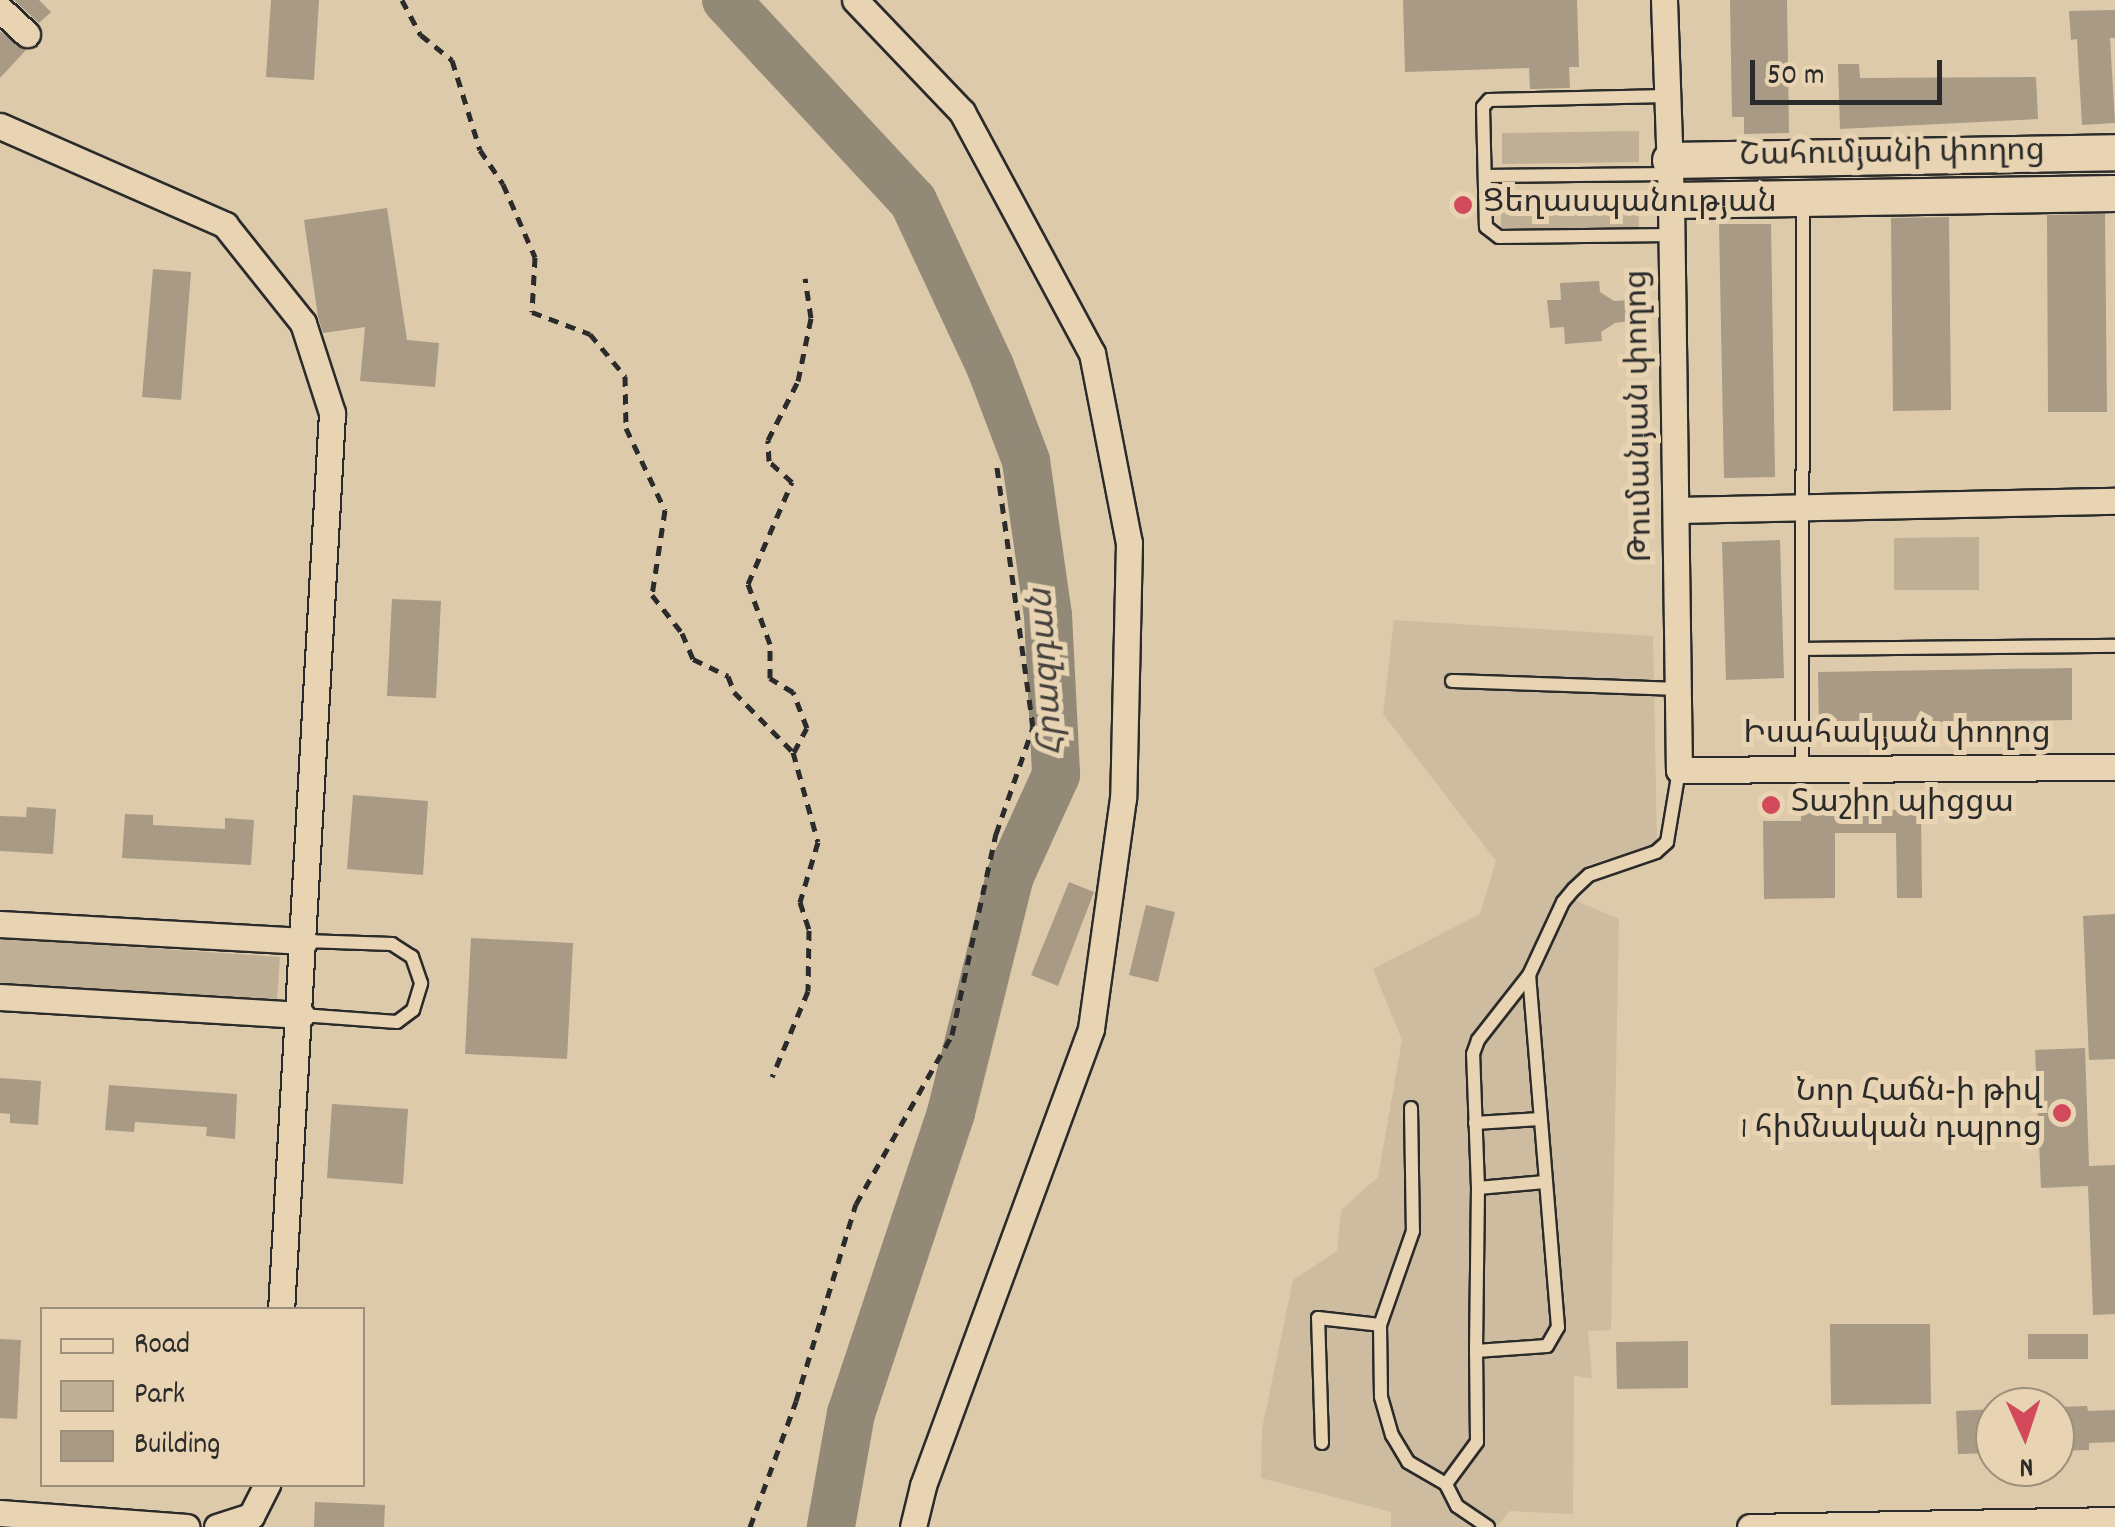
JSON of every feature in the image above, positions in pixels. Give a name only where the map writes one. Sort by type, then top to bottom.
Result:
[{"type":"street","points":[[854,0],[962,112],[1092,353],[1129,544],[1123,798],[1090,1028],[923,1486],[914,1527]]},
{"type":"street","name":"Թումանյան փողոց","points":[[1664,0],[1677,510],[1678,770]]},
{"type":"street","points":[[0,8],[27,34]]},
{"type":"street","points":[[0,126],[226,225],[303,323],[332,413],[301,1016],[281,1307]]},
{"type":"street","name":"Շահումյանի փողոց","points":[[1671,192],[2115,152]]},
{"type":"street","name":"Շահումյանի փողոց","points":[[1671,192],[1803,198],[2115,193]]},
{"type":"street","points":[[1677,510],[2115,502]]},
{"type":"street","name":"Իսահակյան փողոց","points":[[1678,770],[2115,767]]},
{"type":"street","points":[[0,924],[305,940]]},
{"type":"street","points":[[0,997],[301,1016]]},
{"type":"street","points":[[217,1527],[251,1516],[266,1487]]},
{"type":"street","points":[[0,1513],[186,1527]]},
{"type":"street","points":[[1750,1527],[2115,1520]]},
{"type":"lane","points":[[1668,96],[1489,100],[1483,107],[1486,227],[1490,234],[1671,192]]},
{"type":"lane","points":[[1485,176],[1671,192]]},
{"type":"lane","points":[[1802,769],[1803,198]]},
{"type":"lane","points":[[1802,649],[2115,646]]},
{"type":"lane","points":[[1452,682],[1680,689]]},
{"type":"lane","points":[[1446,1484],[1477,1442],[1478,1188],[1472,1054],[1478,1040],[1529,975],[1563,902],[1574,889],[1589,876],[1656,852],[1667,842],[1678,770]]},
{"type":"lane","points":[[301,1016],[396,1022],[413,1010],[421,983],[412,957],[392,944],[305,940]]},
{"type":"lane","points":[[1476,1351],[1547,1346],[1558,1327],[1529,975]]},
{"type":"lane","points":[[1411,1108],[1413,1231],[1380,1324],[1381,1397],[1392,1436],[1408,1462],[1446,1484],[1457,1506],[1488,1527]]},
{"type":"lane","points":[[1475,1124],[1540,1119]]},
{"type":"lane","points":[[1478,1188],[1545,1182]]},
{"type":"lane","points":[[1322,1444],[1318,1318],[1380,1324]]},
{"type":"path","points":[[402,0],[421,35],[452,60],[480,150],[503,184],[534,256],[532,312],[590,334],[625,376],[626,428],[666,510],[652,594],[682,633],[693,659],[728,676],[734,692],[793,752],[818,842],[800,902],[809,930],[808,992],[772,1076]]},
{"type":"path","points":[[793,752],[807,728],[793,692],[770,678],[770,644],[748,584],[792,482],[769,462],[768,440],[798,382],[812,318],[805,278]]},
{"type":"path","points":[[750,1527],[796,1400],[856,1204],[952,1035],[996,834],[1033,727],[996,460]]},
{"type":"shaded area","points":[[1394,620],[1653,636],[1657,843],[1588,865],[1563,895],[1619,919],[1611,1330],[1588,1331],[1592,1379],[1574,1375],[1573,1514],[1510,1511],[1496,1527],[1391,1527],[1391,1512],[1261,1478],[1262,1429],[1293,1280],[1337,1251],[1341,1210],[1378,1177],[1402,1040],[1373,969],[1480,914],[1496,861],[1383,714]]},
{"type":"green space","points":[[1639,131],[1639,162],[1502,164],[1502,133]]},
{"type":"green space","points":[[1638,197],[1639,228],[1501,230],[1501,200]]},
{"type":"green space","points":[[1979,537],[1979,590],[1894,590],[1894,538]]},
{"type":"green space","points":[[0,938],[280,957],[277,1001],[0,983]]},
{"type":"building","points":[[14,0],[39,0],[51,12],[39,23]]},
{"type":"building","points":[[271,0],[319,0],[314,80],[266,77]]},
{"type":"building","points":[[1403,0],[1577,0],[1579,67],[1569,67],[1570,88],[1530,89],[1529,68],[1405,72]]},
{"type":"building","points":[[1730,0],[1787,0],[1789,133],[1744,134],[1744,117],[1732,117]]},
{"type":"building","points":[[2115,10],[2115,38],[2110,38],[2115,123],[2082,125],[2077,39],[2071,40],[2069,11]]},
{"type":"building","points":[[0,31],[26,50],[0,78]]},
{"type":"building","points":[[1838,64],[1859,64],[1860,78],[2036,77],[2038,119],[1840,129]]},
{"type":"building","points":[[387,208],[407,340],[439,343],[435,387],[360,381],[365,327],[323,333],[318,317],[304,220]]},
{"type":"building","points":[[2105,214],[2107,412],[2048,412],[2047,215]]},
{"type":"building","points":[[1949,217],[1951,410],[1893,411],[1891,218]]},
{"type":"building","points":[[1719,224],[1771,224],[1775,477],[1724,478]]},
{"type":"building","points":[[153,269],[191,272],[181,400],[142,397]]},
{"type":"building","points":[[1599,281],[1600,292],[1614,301],[1629,300],[1630,321],[1615,323],[1601,332],[1602,341],[1565,344],[1564,327],[1550,328],[1547,300],[1561,300],[1560,283]]},
{"type":"building","points":[[1780,540],[1784,678],[1726,680],[1722,542]]},
{"type":"building","points":[[392,599],[441,601],[436,698],[387,696]]},
{"type":"building","points":[[2072,668],[2072,720],[1819,724],[1818,672]]},
{"type":"building","points":[[353,795],[428,801],[423,875],[347,869]]},
{"type":"building","points":[[27,807],[56,809],[53,854],[0,851],[0,816],[26,817]]},
{"type":"building","points":[[1921,809],[1922,898],[1897,898],[1896,833],[1835,833],[1835,898],[1764,899],[1763,821],[1801,821],[1801,813]]},
{"type":"building","points":[[125,814],[153,815],[153,825],[225,829],[225,818],[254,820],[251,865],[122,858]]},
{"type":"building","points":[[1069,882],[1094,892],[1058,986],[1031,975]]},
{"type":"building","points":[[1146,905],[1175,912],[1158,982],[1129,975]]},
{"type":"building","points":[[2115,914],[2115,1059],[2089,1060],[2083,916]]},
{"type":"building","points":[[471,938],[573,943],[567,1059],[465,1054]]},
{"type":"building","name":"Նոր Հաճն-ի թիվ 1 հիմնական դպրոց","points":[[2085,1048],[2089,1166],[2115,1165],[2115,1314],[2093,1315],[2088,1186],[2041,1188],[2035,1050]]},
{"type":"building","points":[[0,1078],[41,1081],[38,1125],[10,1123],[10,1114],[0,1113]]},
{"type":"building","points":[[109,1085],[237,1094],[235,1139],[206,1136],[207,1127],[135,1122],[134,1132],[105,1130]]},
{"type":"building","points":[[332,1104],[408,1109],[403,1184],[327,1178]]},
{"type":"building","points":[[1830,1324],[1930,1324],[1931,1404],[1831,1405]]},
{"type":"building","points":[[2028,1334],[2088,1334],[2088,1359],[2028,1359]]},
{"type":"building","points":[[0,1339],[21,1340],[17,1419],[0,1418]]},
{"type":"building","points":[[1688,1341],[1688,1388],[1617,1389],[1616,1342]]},
{"type":"building","points":[[2075,1406],[2087,1406],[2088,1411],[2115,1410],[2115,1442],[2089,1443],[2089,1450],[2075,1450]]},
{"type":"building","points":[[1975,1410],[1975,1454],[1958,1454],[1956,1411]]},
{"type":"building","points":[[315,1502],[385,1505],[384,1527],[314,1527]]},
{"type":"waterway","name":"Հրազդան","points":[[726,0],[913,201],[990,366],[1026,461],[1048,615],[1056,775],[1010,876],[951,1113],[851,1413],[831,1527]]},
{"type":"place","name":"Ցեղասպանության","points":[[1463,205]]},
{"type":"place","name":"Տաշիր պիցցա","points":[[1771,805]]},
{"type":"place","name":"Նոր Հաճն-ի թիվ 1 հիմնական դպրոց","points":[[2062,1113]]}]
